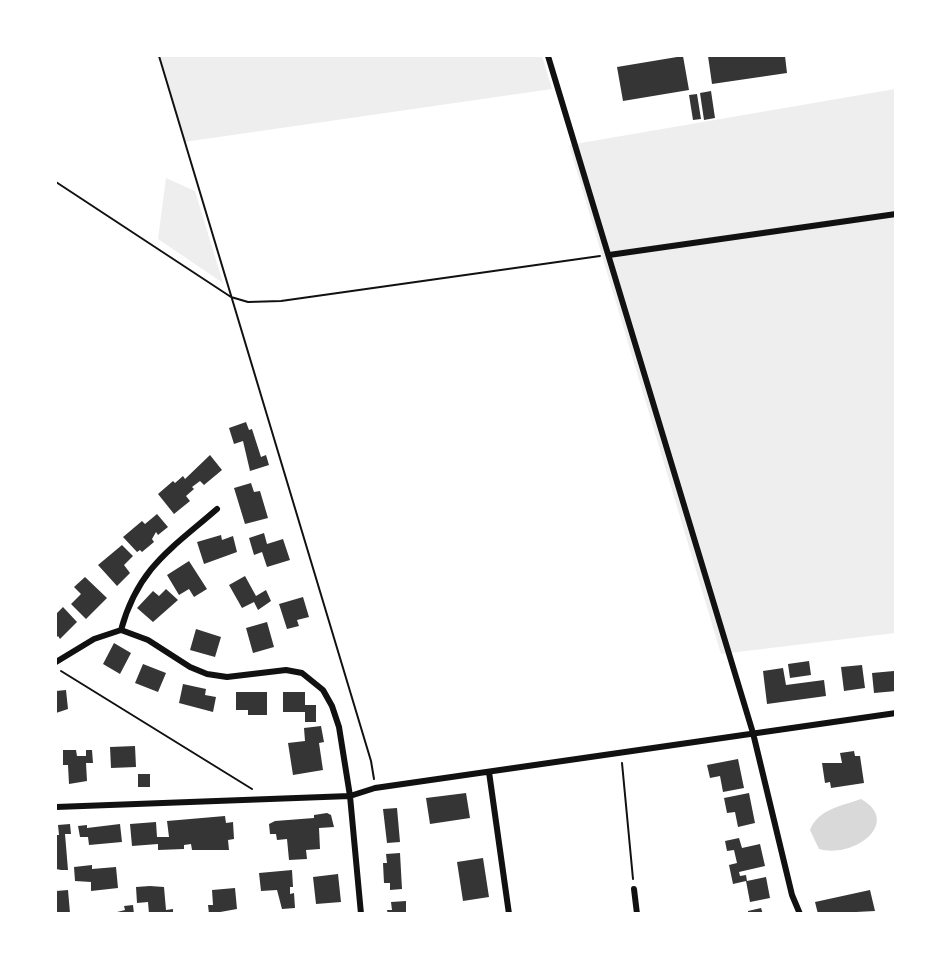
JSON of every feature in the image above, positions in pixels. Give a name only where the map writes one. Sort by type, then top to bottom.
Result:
[{"type":"street","points":[[548,56],[753,733],[792,895],[800,914]]},
{"type":"street","points":[[609,255],[896,213]]},
{"type":"street","points":[[121,630],[138,584],[161,557],[217,509]]},
{"type":"street","points":[[56,662],[94,639],[121,630],[148,640],[190,667],[207,674],[227,677],[286,669],[302,673],[312,679],[332,706],[339,727],[350,796],[361,914]]},
{"type":"street","points":[[56,807],[266,801],[350,796],[375,788],[896,713]]},
{"type":"street","points":[[489,772],[509,914]]},
{"type":"street","points":[[634,889],[637,914]]},
{"type":"path","points":[[159,56],[371,761],[375,788]]},
{"type":"path","points":[[56,182],[231,297],[248,302],[280,301],[609,255]]},
{"type":"path","points":[[56,668],[249,787],[266,801]]},
{"type":"path","points":[[621,754],[634,889]]},
{"type":"shaded area","points":[[159,56],[542,56],[552,89],[184,142]]},
{"type":"shaded area","points":[[895,89],[895,633],[721,654],[569,145]]},
{"type":"shaded area","points":[[166,178],[195,191],[223,283],[158,239]]},
{"type":"shaded area","points":[[861,799],[872,808],[877,818],[875,828],[869,836],[859,844],[847,849],[833,851],[819,849],[810,830],[819,817],[831,809]]},
{"type":"building","points":[[683,56],[689,90],[623,101],[617,67]]},
{"type":"building","points":[[708,56],[785,56],[787,73],[712,84]]},
{"type":"building","points":[[711,91],[715,118],[704,120],[700,93]]},
{"type":"building","points":[[697,94],[701,119],[693,120],[689,95]]},
{"type":"building","points":[[246,422],[249,430],[252,429],[261,457],[266,455],[269,465],[250,471],[243,441],[234,444],[229,428]]},
{"type":"building","points":[[210,455],[222,470],[204,485],[200,481],[192,487],[194,489],[186,496],[190,501],[174,514],[158,494],[173,481],[175,483],[183,476],[185,479]]},
{"type":"building","points":[[251,483],[254,492],[260,491],[268,518],[245,524],[234,488]]},
{"type":"building","points":[[157,514],[168,527],[158,535],[156,532],[152,539],[154,542],[142,552],[140,550],[137,552],[123,537],[142,521],[145,524]]},
{"type":"building","points":[[264,533],[267,544],[283,539],[290,560],[267,567],[262,552],[254,555],[249,538]]},
{"type":"building","points":[[221,535],[222,540],[233,536],[237,552],[204,564],[197,542]]},
{"type":"building","points":[[122,545],[133,556],[124,565],[130,573],[117,586],[98,565]]},
{"type":"building","points":[[189,561],[207,589],[194,597],[189,589],[179,595],[167,575]]},
{"type":"building","points":[[245,576],[256,596],[266,590],[271,601],[258,610],[254,602],[242,608],[229,585]]},
{"type":"building","points":[[85,577],[107,598],[86,619],[71,604],[81,594],[74,587]]},
{"type":"building","points":[[166,589],[178,600],[153,622],[137,608],[153,591],[159,596]]},
{"type":"building","points":[[303,597],[309,617],[297,620],[299,626],[287,629],[279,604]]},
{"type":"building","points":[[63,607],[77,622],[60,639],[58,636],[56,638],[56,614]]},
{"type":"building","points":[[267,622],[274,647],[253,653],[246,628]]},
{"type":"building","points":[[196,629],[221,637],[215,657],[190,650]]},
{"type":"building","points":[[114,643],[131,653],[120,674],[103,664]]},
{"type":"building","points":[[809,661],[811,675],[790,678],[788,664]]},
{"type":"building","points":[[143,664],[166,673],[158,692],[135,683]]},
{"type":"building","points":[[862,665],[865,688],[844,691],[841,667]]},
{"type":"building","points":[[783,668],[786,685],[824,680],[826,696],[767,704],[763,671]]},
{"type":"building","points":[[894,671],[896,691],[874,693],[872,673]]},
{"type":"building","points":[[183,684],[206,689],[205,695],[216,697],[213,712],[179,703]]},
{"type":"building","points":[[66,690],[68,709],[56,713],[56,691]]},
{"type":"building","points":[[236,692],[267,692],[267,715],[248,715],[248,710],[236,710]]},
{"type":"building","points":[[283,692],[305,692],[305,705],[316,705],[316,722],[305,722],[305,712],[283,712]]},
{"type":"building","points":[[321,726],[324,742],[319,743],[323,770],[293,775],[288,743],[305,741],[304,728]]},
{"type":"building","points":[[135,746],[136,767],[111,768],[110,747]]},
{"type":"building","points":[[63,750],[76,750],[77,756],[86,756],[86,750],[92,750],[93,763],[86,763],[87,781],[69,784],[68,765],[63,765]]},
{"type":"building","points":[[854,751],[855,756],[860,756],[864,783],[831,788],[830,782],[825,783],[822,763],[842,763],[840,753]]},
{"type":"building","points":[[738,759],[744,788],[723,792],[720,776],[710,778],[707,765]]},
{"type":"building","points":[[138,774],[150,774],[150,787],[138,787]]},
{"type":"building","points":[[466,793],[470,818],[430,824],[426,798]]},
{"type":"building","points":[[749,793],[755,823],[738,827],[735,812],[727,813],[724,798]]},
{"type":"building","points":[[397,808],[400,842],[387,843],[383,809]]},
{"type":"building","points":[[327,813],[331,815],[334,827],[319,828],[320,849],[306,850],[307,859],[289,860],[287,839],[277,840],[276,834],[270,834],[269,824],[275,821],[314,818],[314,815]]},
{"type":"building","points":[[225,816],[226,823],[233,822],[234,839],[228,840],[229,850],[192,850],[191,844],[184,845],[184,849],[158,850],[158,844],[132,846],[130,824],[156,822],[157,837],[169,837],[167,821]]},
{"type":"building","points":[[70,824],[71,834],[65,834],[68,870],[56,869],[58,825]]},
{"type":"building","points":[[120,824],[122,842],[89,845],[88,837],[80,837],[78,826],[87,825],[87,828]]},
{"type":"building","points":[[739,838],[742,848],[760,844],[765,866],[739,872],[740,876],[746,875],[747,881],[766,877],[770,898],[750,902],[746,881],[733,884],[729,865],[737,863],[734,850],[727,851],[725,841]]},
{"type":"building","points":[[400,853],[402,889],[390,890],[390,883],[384,883],[383,863],[387,863],[386,854]]},
{"type":"building","points":[[483,858],[489,897],[463,901],[457,862]]},
{"type":"building","points":[[92,865],[92,869],[116,867],[118,888],[91,891],[91,882],[75,881],[74,867]]},
{"type":"building","points":[[292,870],[293,887],[290,887],[290,894],[294,893],[295,908],[282,909],[277,890],[261,891],[259,873]]},
{"type":"building","points":[[338,874],[341,902],[316,904],[313,877]]},
{"type":"building","points":[[136,887],[164,887],[166,910],[173,909],[173,914],[149,914],[148,902],[137,903]]},
{"type":"building","points":[[235,888],[237,909],[209,914],[208,905],[213,905],[212,890]]},
{"type":"building","points":[[68,890],[70,913],[56,914],[56,891]]},
{"type":"building","points":[[870,890],[875,911],[818,914],[815,902]]},
{"type":"building","points":[[406,901],[406,914],[388,914],[387,910],[392,910],[391,902]]},
{"type":"building","points":[[133,905],[134,914],[109,914],[125,910],[124,906]]},
{"type":"building","points":[[761,908],[763,914],[748,914],[748,911]]}]
